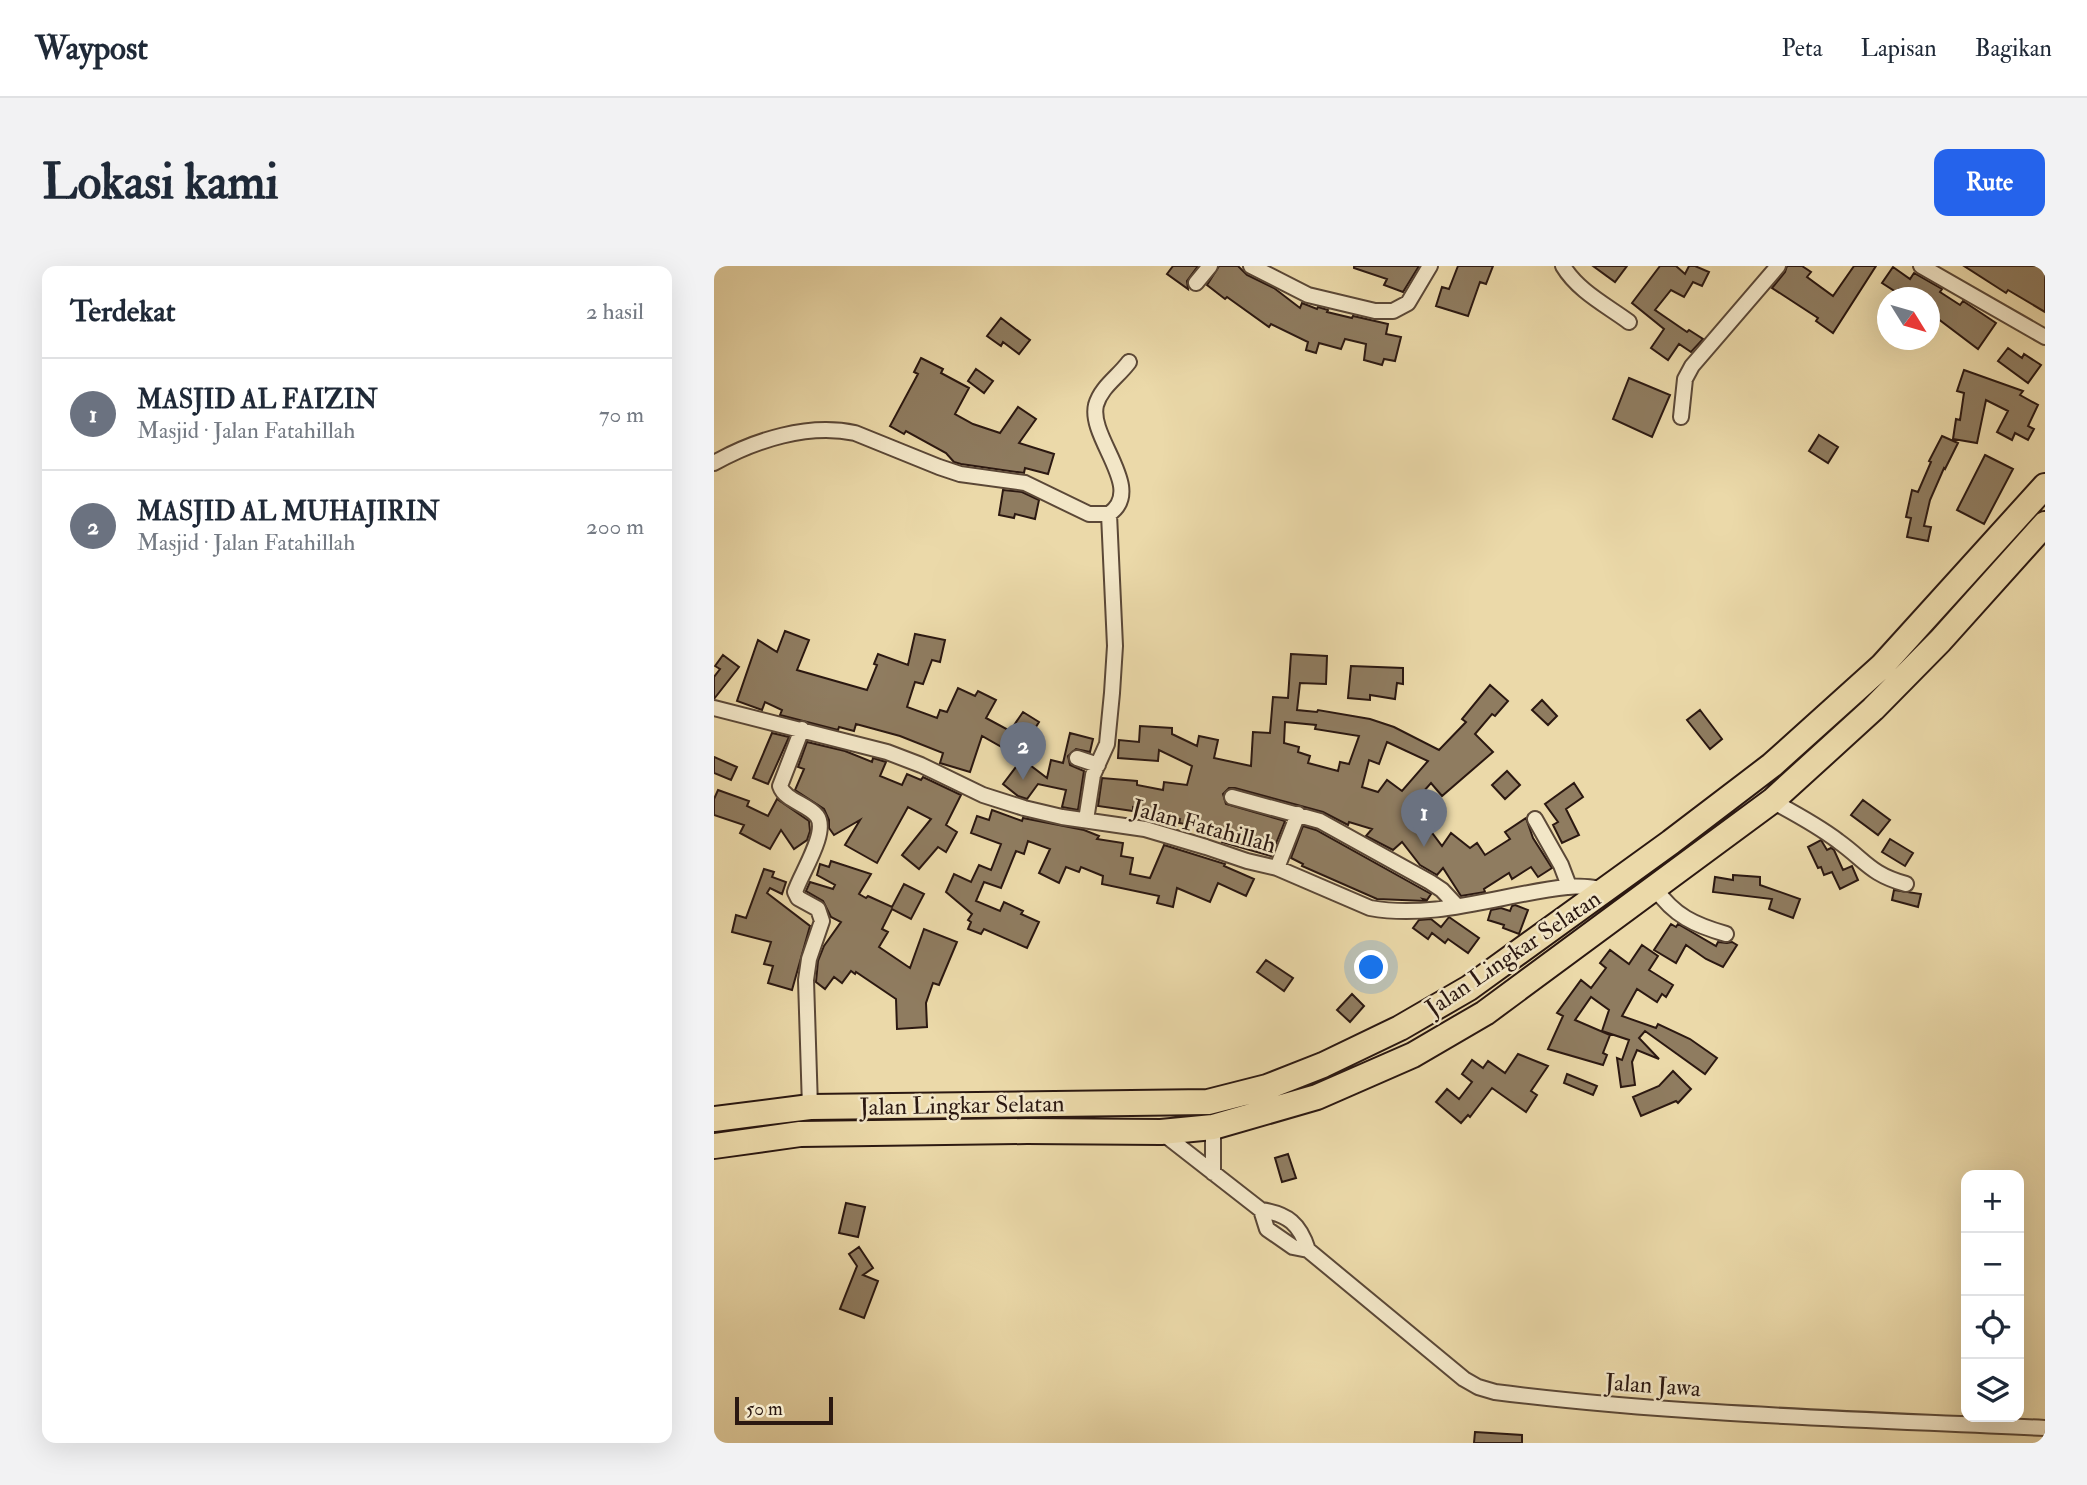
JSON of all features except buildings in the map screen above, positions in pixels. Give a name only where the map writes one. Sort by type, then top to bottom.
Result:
[{"type":"highway","name":"Jalan Lingkar Selatan","points":[[714,1119],[810,1107],[1208,1102],[1317,1097],[1413,1055],[1485,1013],[1772,801],[1873,709],[1940,641],[2045,486]]},
{"type":"highway","name":"Jalan Lingkar Selatan","points":[[714,1146],[800,1134],[1161,1132],[1213,1127],[1272,1098],[1323,1065],[1389,1033],[1469,988],[1606,890],[1782,756],[2000,556],[2045,524]]},
{"type":"street","points":[[1196,283],[1210,266]]},
{"type":"street","points":[[1251,266],[1308,295],[1375,311],[1393,311],[1408,303],[1430,266]]},
{"type":"street","points":[[1563,266],[1570,278],[1629,322]]},
{"type":"street","points":[[1681,417],[1685,379],[1692,366],[1778,266]]},
{"type":"street","points":[[1921,266],[2045,337]]},
{"type":"street","points":[[714,463],[775,438],[838,429],[884,443],[960,474],[1025,483],[1089,514],[1109,514],[1119,505],[1120,476],[1098,431],[1096,407],[1100,396],[1129,362]]},
{"type":"street","points":[[1086,820],[1093,775],[1107,744],[1112,693],[1115,646],[1109,514]]},
{"type":"street","name":"Jalan Fatahillah","points":[[714,708],[903,757],[983,795],[1045,813],[1167,835],[1277,868],[1370,908],[1436,911],[1569,886],[1606,890]]},
{"type":"street","points":[[802,729],[780,786],[782,792],[813,812],[821,827],[795,892],[798,898],[818,909],[822,920],[807,970],[810,1107]]},
{"type":"street","points":[[1077,758],[1098,765]]},
{"type":"street","points":[[1232,797],[1320,821],[1401,864],[1442,890],[1457,906]]},
{"type":"street","points":[[1772,801],[1840,842],[1868,868],[1906,884]]},
{"type":"street","points":[[1277,868],[1298,814]]},
{"type":"street","points":[[1535,819],[1561,865],[1569,886]]},
{"type":"street","points":[[1655,888],[1674,911],[1698,924],[1726,934]]},
{"type":"street","points":[[1213,1127],[1213,1173]]},
{"type":"street","name":"Jalan Jawa","points":[[1161,1132],[1261,1210],[1277,1212],[1290,1221],[1302,1232],[1308,1250]]},
{"type":"street","name":"Jalan Jawa","points":[[1261,1210],[1267,1229],[1293,1247],[1308,1250],[1464,1379],[1495,1392],[1611,1405],[2045,1428]]},
{"type":"place","name":"MASJID AL MUHAJIRIN","points":[[1023,780]]},
{"type":"place","name":"MASJID AL FAIZIN","points":[[1424,847]]}]
